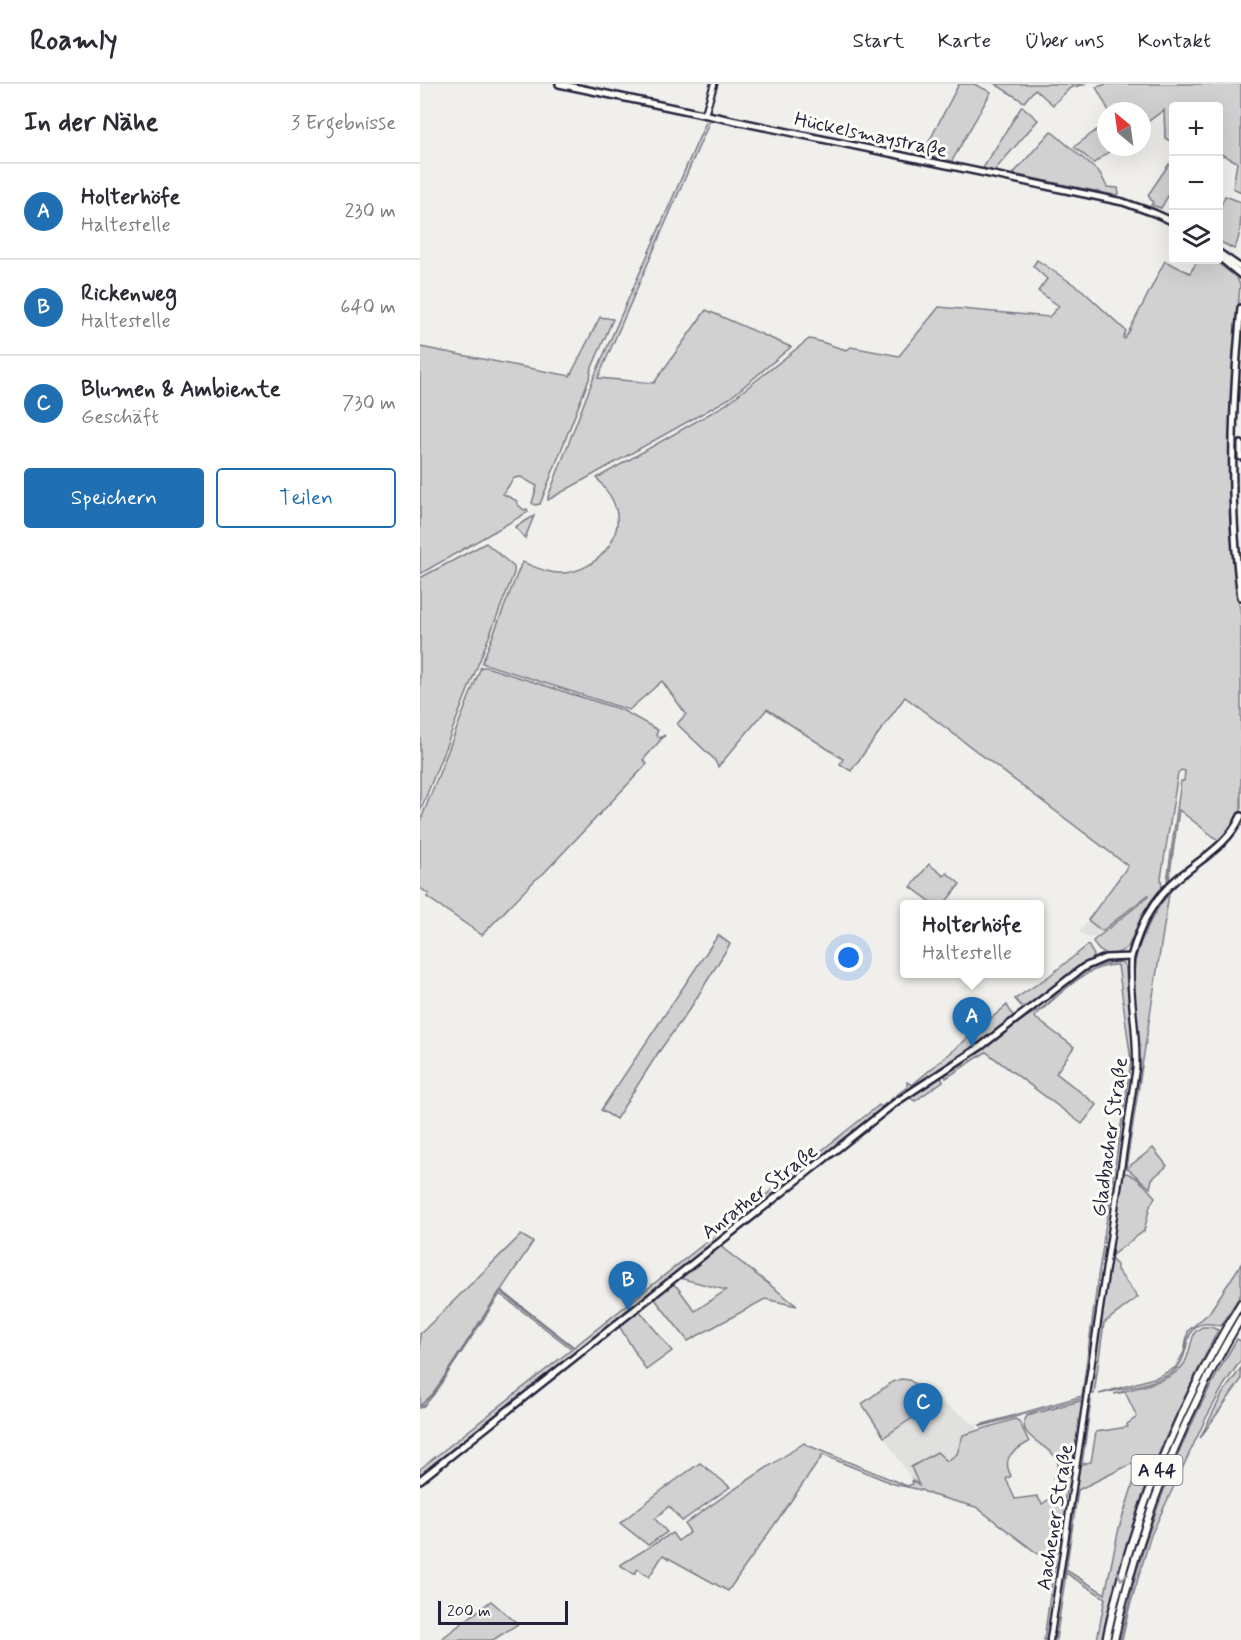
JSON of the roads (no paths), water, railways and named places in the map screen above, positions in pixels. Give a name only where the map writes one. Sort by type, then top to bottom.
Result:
[{"type":"highway","name":"A 44","points":[[1106,1640],[1128,1556],[1161,1461],[1196,1383],[1241,1303]]},
{"type":"highway","name":"A 44","points":[[1114,1640],[1134,1561],[1161,1482],[1193,1407],[1241,1320]]},
{"type":"main road","name":"Hückelsmaystraße","points":[[559,84],[1123,202],[1169,220]]},
{"type":"main road","points":[[1223,256],[1241,268]]},
{"type":"main road","points":[[1232,261],[1239,257]]},
{"type":"main road","points":[[1223,258],[1241,274]]},
{"type":"main road","points":[[1241,308],[1232,450],[1233,516],[1241,597]]},
{"type":"main road","points":[[1241,444],[1241,457]]},
{"type":"main road","name":"Gladbacher Straße","points":[[1131,957],[1145,918],[1164,891],[1222,843],[1241,816]]},
{"type":"main road","name":"Anrather Straße","points":[[420,1480],[896,1102],[980,1047],[1084,968],[1105,958],[1131,957]]},
{"type":"street","points":[[705,114],[714,84]]},
{"type":"street","name":"Gladbacher Straße","points":[[1087,1397],[1136,1068],[1137,1038],[1130,992],[1131,957]]},
{"type":"street","name":"Aachener Straße","points":[[1050,1640],[1087,1397]]},
{"type":"waterway","points":[[420,1406],[433,1394],[500,1291],[573,1347]]},
{"type":"place","name":"Holterhöfe","points":[[972,1047]]},
{"type":"place","name":"Rickenweg","points":[[628,1311]]},
{"type":"place","name":"Blumen & Ambiente","points":[[923,1433]]}]
